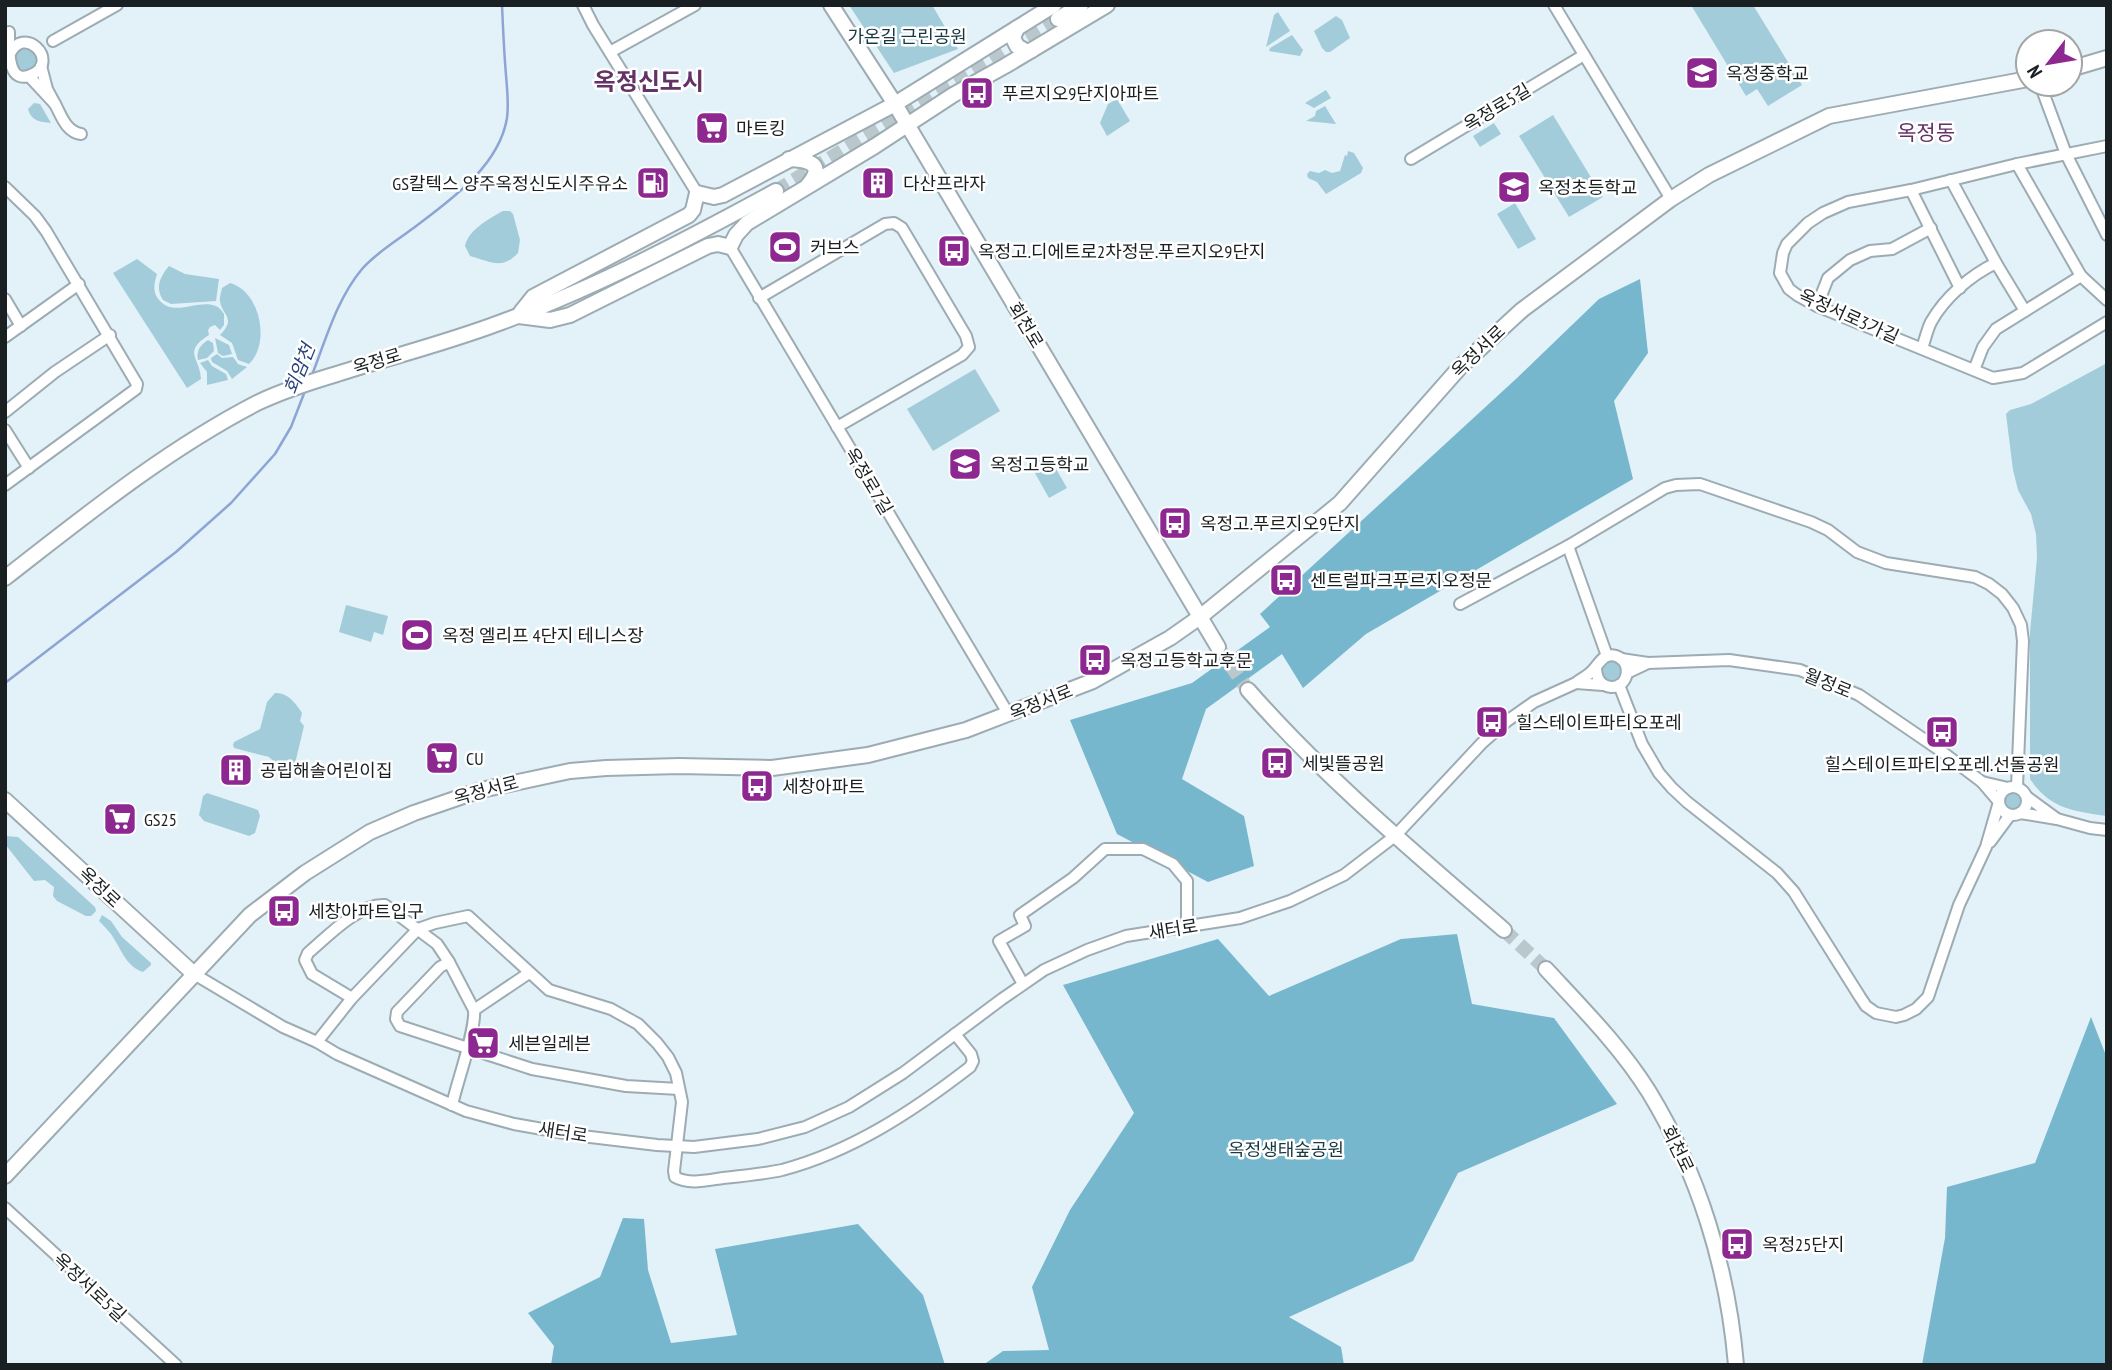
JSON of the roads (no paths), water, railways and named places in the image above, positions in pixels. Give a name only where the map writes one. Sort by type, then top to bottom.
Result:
[{"type":"main road","name":"회천로","points":[[831,5],[895,104],[1218,647]]},
{"type":"main road","points":[[518,316],[533,297],[895,104],[1017,28],[1081,5]]},
{"type":"main road","points":[[518,316],[550,320],[570,315],[709,246],[953,95],[1107,5]]},
{"type":"main road","points":[[1017,28],[1013,38],[1017,46],[1027,52],[1032,50]]},
{"type":"main road","points":[[2084,65],[2107,58]]},
{"type":"main road","name":"옥정서로","points":[[5,1176],[250,915],[273,895],[370,832],[471,793],[544,776],[606,768],[772,768],[868,755],[966,730],[1093,681],[1170,638],[1200,617],[1340,503],[1461,366],[1522,310],[1671,199],[1709,175],[1829,116],[2014,82]]},
{"type":"main road","points":[[789,159],[808,160],[814,165],[815,177],[807,187]]},
{"type":"main road","name":"옥정로","points":[[5,578],[170,454],[259,402],[354,368],[518,316],[710,227],[776,191]]},
{"type":"main road","points":[[689,215],[693,211],[697,193],[714,197],[723,195]]},
{"type":"main road","points":[[709,246],[718,244],[730,247],[747,223]]},
{"type":"main road","points":[[1248,690],[1302,748],[1395,836],[1504,930]]},
{"type":"main road","name":"옥정로","points":[[5,800],[194,974]]},
{"type":"main road","name":"회천로","points":[[1546,969],[1599,1026],[1648,1090],[1671,1133],[1693,1181],[1710,1228],[1727,1304],[1736,1365]]},
{"type":"street","points":[[8,62],[15,47],[53,41],[117,5]]},
{"type":"street","points":[[583,5],[697,193]]},
{"type":"street","points":[[610,52],[695,5]]},
{"type":"street","points":[[1555,5],[1671,199]]},
{"type":"street","points":[[7,29],[36,47],[47,89],[69,129],[73,133],[81,134]]},
{"type":"street","points":[[7,29],[8,62],[14,71],[24,75],[55,104]]},
{"type":"street","points":[[5,76],[38,71],[53,41]]},
{"type":"street","name":"옥정로5길","points":[[1411,159],[1584,55]]},
{"type":"street","points":[[2045,98],[2066,154],[2107,235]]},
{"type":"street","name":"옥정서로3가길","points":[[2107,146],[1838,205],[1808,223],[1787,244],[1780,267],[1783,280],[1789,289],[1817,306],[1993,378],[2023,373],[2107,321]]},
{"type":"street","points":[[2018,164],[2081,276],[2107,300]]},
{"type":"street","points":[[1951,180],[2025,311]]},
{"type":"street","points":[[5,187],[35,216],[110,335],[137,384],[136,389],[5,485]]},
{"type":"street","points":[[1911,190],[1960,288]]},
{"type":"street","points":[[759,298],[890,223],[902,229],[966,336],[969,347],[962,355],[837,427]]},
{"type":"street","points":[[1817,306],[1828,278],[1850,260],[1870,251],[1892,249],[1931,229]]},
{"type":"street","name":"옥정로7길","points":[[730,247],[1009,715]]},
{"type":"street","points":[[1923,348],[1930,324],[1943,305],[1960,288],[1996,263]]},
{"type":"street","points":[[1974,370],[1983,347],[1996,330],[2081,276]]},
{"type":"street","points":[[5,337],[79,284]]},
{"type":"street","points":[[5,299],[21,326]]},
{"type":"street","points":[[5,412],[55,372],[110,335]]},
{"type":"street","points":[[5,430],[29,468]]},
{"type":"street","points":[[1460,604],[1568,546],[1665,488],[1700,484],[1715,487],[1811,522],[1828,530],[1857,552],[1886,564],[1975,577],[1989,584],[2007,601],[2021,625],[2023,641],[2012,787]]},
{"type":"street","points":[[1568,546],[1606,656]]},
{"type":"street","points":[[1395,836],[1482,743],[1534,702],[1576,682],[1606,656],[1648,663]]},
{"type":"street","points":[[1576,682],[1614,687],[1619,685],[1627,673],[1627,667],[1621,659]]},
{"type":"street","name":"월정로","points":[[1648,663],[1729,660],[1800,670],[1859,695],[1982,782]]},
{"type":"street","points":[[1627,673],[1648,663]]},
{"type":"street","points":[[1596,667],[1597,677],[1603,685]]},
{"type":"street","points":[[1619,685],[1642,744],[1659,773],[1687,802],[1777,873],[1794,892],[1866,1006],[1876,1013],[1896,1017],[1904,1015],[1916,1009],[1928,997],[1959,905],[1986,847],[2001,793],[2012,787]]},
{"type":"street","points":[[1982,782],[2021,789],[2027,797],[2057,819]]},
{"type":"street","points":[[1982,782],[1999,802],[2002,810],[2107,830]]},
{"type":"street","points":[[1986,847],[2015,814],[2026,806],[2027,797]]},
{"type":"street","name":"새터로","points":[[194,974],[283,1027],[317,1042],[337,1055],[452,1105],[514,1124],[582,1136],[694,1147],[758,1139],[805,1127],[849,1107],[903,1073],[1044,970],[1126,936],[1240,918],[1290,901],[1344,875],[1395,836]]},
{"type":"street","points":[[1023,984],[999,941],[1025,926],[1020,915],[1073,878],[1105,849],[1143,849],[1173,864],[1187,881],[1187,927]]},
{"type":"street","points":[[352,998],[312,974],[305,960],[308,953],[349,919],[375,904],[385,905],[437,944],[474,1010],[475,1018],[452,1105]]},
{"type":"street","points":[[317,1042],[352,998],[418,929],[468,916],[548,990],[611,1009],[638,1024],[668,1057],[676,1073],[682,1102],[674,1162],[675,1177],[690,1182],[780,1170],[853,1143],[892,1122],[970,1067],[973,1061],[971,1055],[956,1034]]},
{"type":"street","points":[[449,962],[440,967],[397,1012],[396,1019],[400,1026],[532,1069],[626,1086],[679,1089]]},
{"type":"street","points":[[474,1010],[529,973]]},
{"type":"street","name":"옥정서로5길","points":[[5,1208],[176,1365]]},
{"type":"waterway","name":"회암천","points":[[312,375],[339,306],[362,269],[456,194],[494,152],[502,136],[508,113],[502,5]]},
{"type":"waterway","name":"회암천","points":[[5,683],[176,552],[231,503],[275,454],[291,427],[305,391]]},
{"type":"tunnel","points":[[776,191],[1058,19]]},
{"type":"tunnel","points":[[1218,647],[1248,690]]},
{"type":"tunnel","points":[[1504,930],[1546,969]]},
{"type":"place","name":"옥정중학교","points":[[1702,73]]},
{"type":"place","name":"푸르지오9단지아파트","points":[[977,93]]},
{"type":"place","name":"마트킹","points":[[712,128]]},
{"type":"place","name":"GS칼텍스 양주옥정신도시주유소","points":[[653,183]]},
{"type":"place","name":"다산프라자","points":[[878,183]]},
{"type":"place","name":"옥정초등학교","points":[[1514,187]]},
{"type":"place","name":"커브스","points":[[785,247]]},
{"type":"place","name":"옥정고.디에트로2차정문.푸르지오9단지","points":[[954,251]]},
{"type":"place","name":"옥정고등학교","points":[[965,464]]},
{"type":"place","name":"옥정고.푸르지오9단지","points":[[1175,523]]},
{"type":"place","name":"센트럴파크푸르지오정문","points":[[1286,580]]},
{"type":"place","name":"옥정 엘리프 4단지 테니스장","points":[[417,635]]},
{"type":"place","name":"옥정고등학교후문","points":[[1095,660]]},
{"type":"place","name":"힐스테이트파티오포레","points":[[1492,722]]},
{"type":"place","name":"힐스테이트파티오포레.선돌공원","points":[[1942,732]]},
{"type":"place","name":"CU","points":[[442,758]]},
{"type":"place","name":"세빛뜰공원","points":[[1277,763]]},
{"type":"place","name":"공립해솔어린이집","points":[[236,770]]},
{"type":"place","name":"세창아파트","points":[[757,786]]},
{"type":"place","name":"GS25","points":[[120,819]]},
{"type":"place","name":"세창아파트입구","points":[[284,911]]},
{"type":"place","name":"세븐일레븐","points":[[483,1043]]},
{"type":"place","name":"옥정25단지","points":[[1737,1244]]},
{"type":"district","name":"옥정신도시","points":[[649,81]]},
{"type":"district","name":"옥정동","points":[[1926,132]]},
{"type":"park label","name":"가온길 근린공원","points":[[907,36]]},
{"type":"park label","name":"옥정생태숲공원","points":[[1286,1149]]}]
